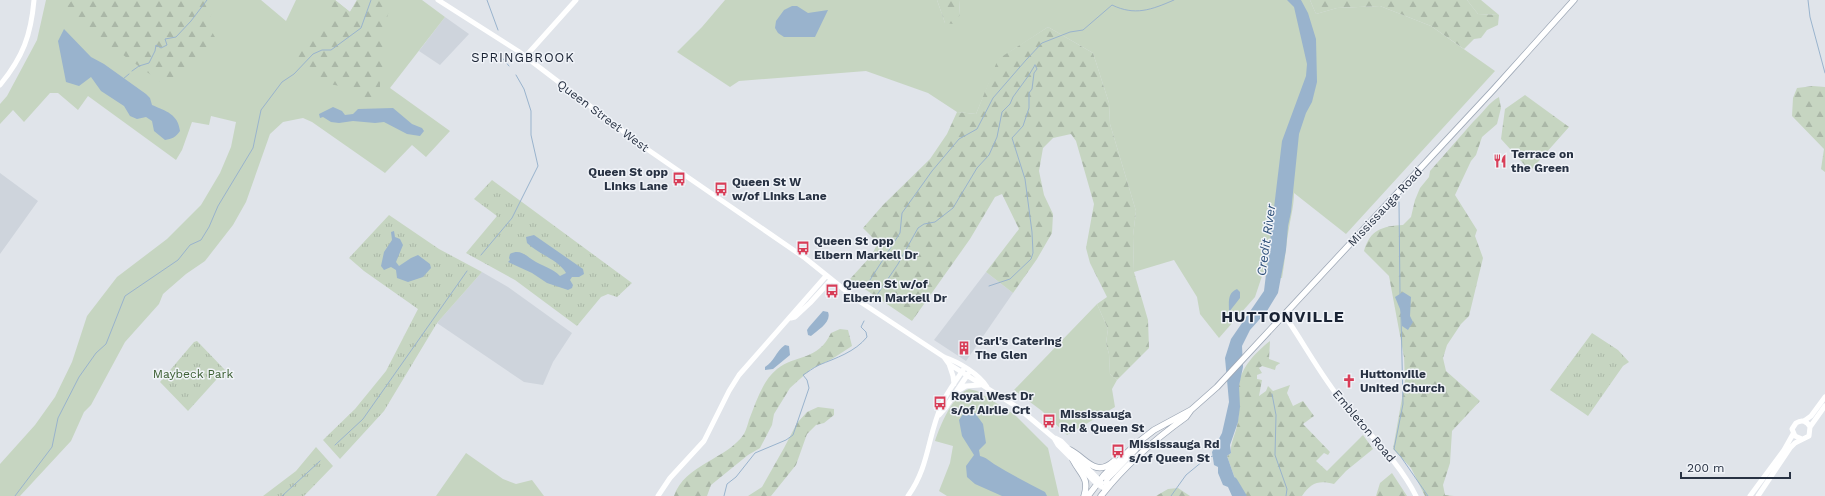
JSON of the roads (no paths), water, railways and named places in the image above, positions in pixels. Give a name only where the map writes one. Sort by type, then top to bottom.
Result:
[{"type":"main road","points":[[0,85],[8,75],[29,36],[34,0]]},
{"type":"main road","name":"Queen Street West","points":[[438,0],[525,57],[644,147],[805,258],[856,300],[944,357],[952,359],[980,385],[987,387],[1017,407],[1054,438],[1073,460],[1099,482]]},
{"type":"main road","points":[[525,57],[576,0]]},
{"type":"main road","name":"Mississauga Road","points":[[1088,496],[1099,482],[1136,444],[1169,422],[1191,410],[1217,387],[1285,316],[1574,0]]},
{"type":"main road","points":[[658,496],[670,478],[704,441],[729,391],[739,375],[791,318],[792,314],[826,276]]},
{"type":"main road","points":[[791,318],[795,317],[832,280]]},
{"type":"main road","name":"Embleton Road","points":[[1285,316],[1338,397],[1390,455],[1403,472],[1416,496]]},
{"type":"main road","name":"Queen Street West","points":[[944,357],[949,364],[963,370]]},
{"type":"main road","points":[[949,364],[954,376],[954,386]]},
{"type":"main road","points":[[908,496],[922,470],[942,404],[963,370]]},
{"type":"main road","points":[[938,415],[957,392],[968,374]]},
{"type":"main road","name":"Queen Street West","points":[[968,374],[983,381],[987,387]]},
{"type":"main road","points":[[957,392],[966,386],[980,385]]},
{"type":"main road","points":[[1750,496],[1784,450],[1793,434],[1792,429],[1794,424],[1798,421],[1804,421],[1811,416],[1825,397]]},
{"type":"main road","points":[[1758,496],[1790,448],[1802,439],[1809,436],[1810,427],[1825,406]]},
{"type":"main road","name":"Mississauga Road","points":[[1101,496],[1139,454],[1186,417],[1191,410]]},
{"type":"main road","points":[[1804,421],[1810,427]]},
{"type":"main road","points":[[1793,434],[1797,438],[1802,439]]},
{"type":"main road","name":"Queen Street West","points":[[1054,438],[1062,441],[1106,489]]},
{"type":"main road","points":[[1106,489],[1107,479],[1140,445],[1144,438]]},
{"type":"main road","points":[[1070,450],[1091,466],[1100,467],[1110,464],[1129,446],[1136,444]]},
{"type":"main road","points":[[1073,460],[1085,479],[1086,486],[1084,496]]},
{"type":"water","name":"Credit River","points":[[1287,0],[1301,0],[1308,13],[1316,39],[1317,82],[1312,102],[1306,113],[1299,134],[1286,250],[1278,293],[1267,311],[1250,330],[1242,346],[1243,367],[1239,386],[1240,407],[1238,422],[1230,445],[1231,453],[1227,456],[1241,496],[1232,496],[1228,487],[1223,485],[1218,473],[1218,467],[1214,465],[1212,452],[1222,433],[1229,402],[1225,358],[1231,339],[1264,291],[1282,141],[1306,76],[1307,64],[1294,7]]},
{"type":"water","points":[[792,6],[797,6],[808,13],[828,10],[815,37],[784,37],[778,33],[775,28],[776,21],[784,10]]},
{"type":"water","points":[[64,29],[91,57],[104,64],[146,94],[150,98],[152,105],[166,111],[174,117],[179,125],[180,131],[177,135],[165,140],[154,131],[152,121],[146,117],[137,119],[130,116],[124,106],[101,91],[91,77],[79,86],[66,82],[58,41]]},
{"type":"water","points":[[333,107],[342,111],[345,115],[353,114],[358,109],[393,108],[412,124],[422,128],[424,131],[420,136],[407,134],[384,122],[375,123],[353,121],[339,123],[331,122],[323,117],[320,118],[319,114]]},
{"type":"water","points":[[394,231],[395,237],[400,239],[403,245],[396,262],[399,266],[418,255],[430,264],[431,268],[423,277],[408,282],[397,278],[396,270],[391,267],[384,270],[381,266],[384,252],[392,240],[391,232]]},
{"type":"water","points":[[534,235],[583,269],[584,274],[579,277],[572,277],[570,280],[573,285],[572,288],[568,290],[547,283],[532,273],[508,262],[510,260],[510,254],[517,252],[527,256],[560,276],[566,273],[558,264],[527,243],[526,237]]},
{"type":"water","points":[[1237,289],[1240,292],[1240,298],[1229,312],[1230,296]]},
{"type":"water","points":[[1403,292],[1411,297],[1410,316],[1413,322],[1408,330],[1402,326],[1400,309],[1395,297]]},
{"type":"water","points":[[823,311],[828,312],[828,319],[821,328],[811,336],[808,335],[807,330]]},
{"type":"water","points":[[785,345],[789,346],[790,355],[773,369],[765,370],[765,367]]},
{"type":"water","points":[[968,412],[975,413],[983,424],[986,443],[979,450],[980,456],[1045,492],[1047,496],[1002,496],[975,484],[967,477],[966,466],[974,455],[962,436],[959,420],[963,414]]},
{"type":"waterway","points":[[132,71],[139,66],[149,63],[155,51],[156,45],[161,48],[167,45],[165,39],[176,37],[191,21],[207,0]]},
{"type":"waterway","points":[[15,496],[52,447],[58,418],[79,377],[96,353],[106,344],[125,296],[178,260],[190,245],[201,240],[209,227],[218,206],[253,148],[261,110],[282,82],[294,74],[313,54],[322,50],[331,50],[361,28],[371,0]]},
{"type":"waterway","points":[[487,0],[498,30]]},
{"type":"waterway","points":[[870,280],[900,233],[902,213],[932,171],[959,139],[977,129],[993,98],[1042,43],[1070,32],[1083,30],[1112,5],[1136,11],[1158,7],[1174,0]]},
{"type":"waterway","points":[[1808,0],[1810,17],[1825,73]]},
{"type":"waterway","points":[[499,54],[509,66]]},
{"type":"waterway","points":[[989,286],[1010,279],[1031,259],[1033,253],[1032,232],[1025,179],[1012,138],[1023,126],[1029,108],[1029,93],[1032,89],[1034,73],[1037,69],[1035,65]]},
{"type":"waterway","points":[[875,298],[898,264],[918,228],[924,224],[935,222],[953,208],[977,168],[989,155],[997,137],[1002,112],[1010,104],[1013,97],[1035,65]]},
{"type":"waterway","points":[[123,79],[129,74]]},
{"type":"waterway","points":[[481,255],[512,218],[538,166],[531,135],[531,111],[524,89],[516,75]]},
{"type":"waterway","points":[[1399,202],[1400,294]]},
{"type":"waterway","points":[[335,445],[363,419],[467,271]]},
{"type":"waterway","points":[[1401,315],[1403,404],[1394,449],[1428,496]]},
{"type":"waterway","points":[[724,496],[727,484],[736,477],[755,453],[786,440],[793,435],[809,388],[807,380],[803,375],[819,365],[857,347],[867,337],[866,332],[861,327],[864,321]]},
{"type":"waterway","points":[[1272,394],[1276,415],[1275,455],[1287,489],[1286,496]]},
{"type":"waterway","points":[[282,496],[320,461]]},
{"type":"waterway","points":[[1171,496],[1186,475],[1203,461]]},
{"type":"waterway","name":"Credit River","points":[[1234,481],[1243,496]]},
{"type":"place","name":"Terrace on the Green","points":[[1500,161]]},
{"type":"place","name":"Queen St opp Links Lane","points":[[679,179]]},
{"type":"place","name":"Queen St W w/of Links Lane","points":[[721,189]]},
{"type":"place","name":"Queen St opp Elbern Markell Dr","points":[[803,248]]},
{"type":"place","name":"Queen St w/of Elbern Markell Dr","points":[[832,291]]},
{"type":"place","name":"Carl's Catering The Glen","points":[[964,348]]},
{"type":"place","name":"Huttonville United Church","points":[[1349,381]]},
{"type":"place","name":"Royal West Dr s/of Airlie Crt","points":[[940,403]]},
{"type":"place","name":"Mississauga Rd & Queen St","points":[[1049,421]]},
{"type":"place","name":"Mississauga Rd s/of Queen St","points":[[1118,451]]},
{"type":"district","name":"SPRINGBROOK","points":[[523,57]]},
{"type":"district","name":"HUTTONVILLE","points":[[1283,316]]},
{"type":"park label","name":"Maybeck Park","points":[[193,374]]}]
